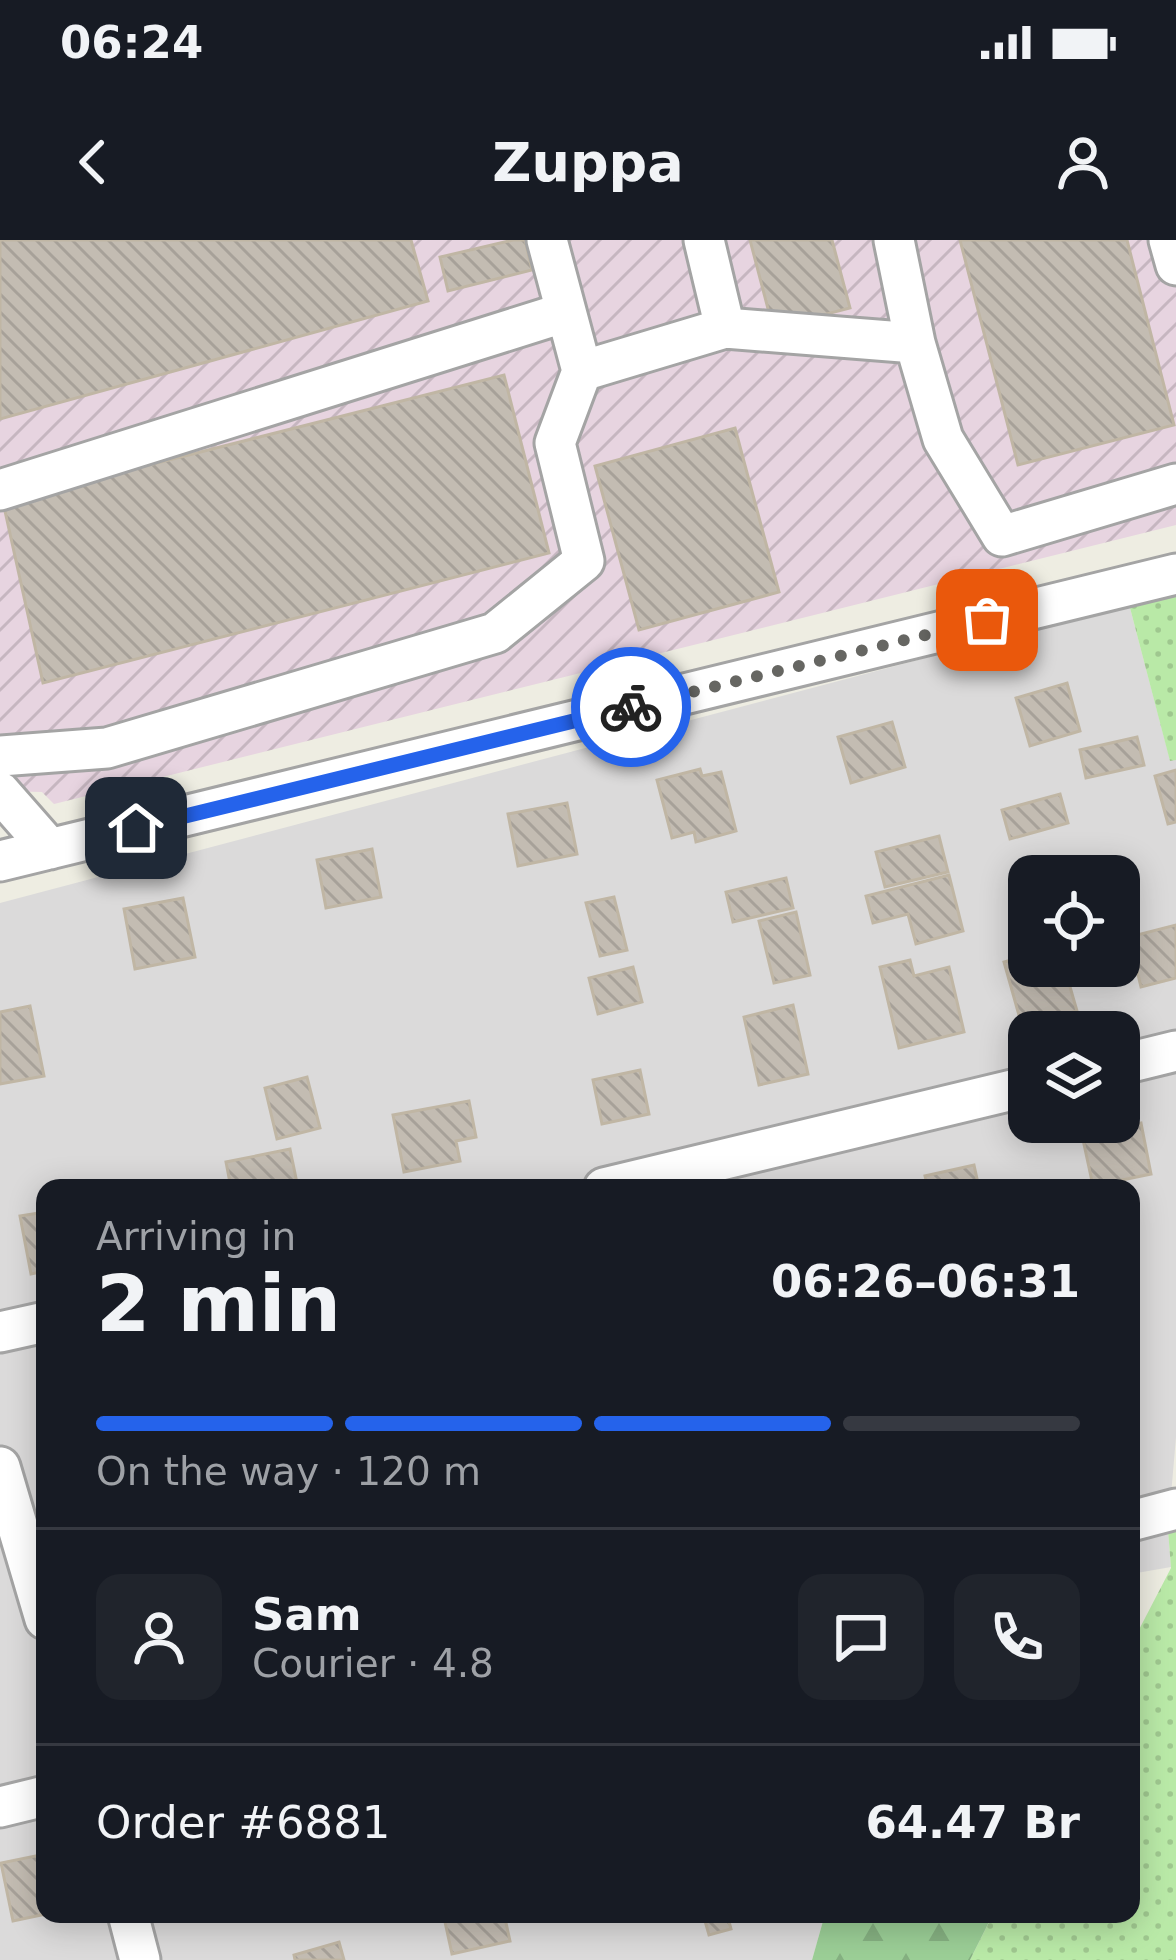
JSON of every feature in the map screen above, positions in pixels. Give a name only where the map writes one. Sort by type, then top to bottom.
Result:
[{"type":"street","points":[[0,756],[107,748],[495,633],[584,561],[555,443],[582,371],[547,240]]},
{"type":"street","points":[[704,240],[725,328]]},
{"type":"street","points":[[895,240],[915,343],[943,439],[1001,536],[1176,484]]},
{"type":"street","points":[[1169,240],[1176,265]]},
{"type":"street","points":[[0,490],[566,312]]},
{"type":"street","points":[[582,371],[725,328],[915,343]]},
{"type":"street","points":[[0,862],[1176,574]]},
{"type":"street","points":[[0,792],[50,849]]},
{"type":"street","points":[[1140,1060],[1176,1051]]},
{"type":"street","points":[[642,1179],[1008,1091]]},
{"type":"street","points":[[0,1332],[36,1324]]},
{"type":"street","points":[[0,1467],[36,1588]]},
{"type":"street","points":[[1140,1518],[1176,1509]]},
{"type":"street","points":[[0,1807],[36,1798]]},
{"type":"street","points":[[130,1923],[140,1960]]},
{"type":"shaded area","points":[[0,240],[1176,240],[1176,525],[54,804],[42,792],[0,791]]},
{"type":"shaded area","points":[[1129,604],[1170,760],[1176,760],[1176,1437],[1168,1530],[1171,1567],[1140,1572],[1140,1179],[36,1179],[36,1923],[822,1923],[812,1960],[0,1960],[0,903]]},
{"type":"green space","points":[[1176,594],[1176,760],[1170,761],[1129,604]]},
{"type":"green space","points":[[1176,1528],[1176,1960],[970,1960],[988,1923],[1140,1923],[1140,1628],[1171,1568],[1168,1530]]},
{"type":"green space","points":[[822,1923],[988,1923],[970,1960],[812,1960]]},
{"type":"building","points":[[0,240],[411,240],[428,301],[0,419]]},
{"type":"building","points":[[525,240],[532,270],[448,291],[440,257]]},
{"type":"building","points":[[750,240],[832,240],[850,308],[773,328]]},
{"type":"building","points":[[960,240],[1127,240],[1174,425],[1018,465]]},
{"type":"building","points":[[504,375],[549,553],[43,683],[3,502]]},
{"type":"building","points":[[735,428],[779,592],[639,630],[595,466]]},
{"type":"building","points":[[1067,683],[1080,731],[1030,746],[1016,698]]},
{"type":"building","points":[[892,722],[905,767],[851,783],[838,737]]},
{"type":"building","points":[[1137,737],[1144,765],[1086,778],[1080,750]]},
{"type":"building","points":[[700,769],[702,776],[721,772],[736,831],[696,842],[694,832],[672,838],[657,780]]},
{"type":"building","points":[[1176,770],[1176,822],[1168,824],[1155,776]]},
{"type":"building","points":[[1060,794],[1068,823],[1010,839],[1002,810]]},
{"type":"building","points":[[567,803],[577,854],[518,866],[508,814]]},
{"type":"building","points":[[939,836],[948,872],[885,887],[876,852]]},
{"type":"building","points":[[372,849],[381,897],[326,908],[317,860]]},
{"type":"building","points":[[949,875],[963,931],[916,944],[908,914],[873,923],[866,896]]},
{"type":"building","points":[[786,878],[793,908],[733,922],[726,892]]},
{"type":"building","points":[[614,897],[627,950],[600,956],[586,903]]},
{"type":"building","points":[[183,898],[195,957],[135,969],[124,909]]},
{"type":"building","points":[[796,912],[810,975],[774,983],[759,921]]},
{"type":"building","points":[[1176,925],[1176,978],[1141,987],[1140,934]]},
{"type":"building","points":[[910,960],[914,976],[949,967],[964,1032],[899,1048],[880,967]]},
{"type":"building","points":[[633,967],[642,1002],[598,1014],[589,978]]},
{"type":"building","points":[[1011,987],[1070,987],[1077,1011],[1018,1011]]},
{"type":"building","points":[[793,1005],[808,1074],[759,1085],[744,1017]]},
{"type":"building","points":[[30,1006],[44,1076],[0,1084],[0,1012]]},
{"type":"building","points":[[640,1070],[649,1114],[602,1124],[593,1080]]},
{"type":"building","points":[[307,1077],[320,1128],[277,1139],[265,1088]]},
{"type":"building","points":[[469,1101],[476,1137],[456,1141],[460,1161],[404,1172],[393,1115]]},
{"type":"building","points":[[1141,1123],[1151,1174],[1091,1179],[1084,1143],[1140,1143]]},
{"type":"building","points":[[290,1149],[296,1179],[229,1179],[226,1162]]},
{"type":"building","points":[[974,1165],[977,1179],[926,1179]]},
{"type":"building","points":[[36,1213],[36,1273],[31,1274],[20,1216]]},
{"type":"building","points":[[36,1856],[36,1916],[13,1921],[1,1863]]},
{"type":"building","points":[[445,1923],[506,1923],[510,1941],[452,1954]]},
{"type":"building","points":[[706,1923],[729,1923],[731,1929],[709,1935]]},
{"type":"building","points":[[339,1942],[344,1960],[295,1960],[294,1955]]},
{"type":"way so far","points":[[631,707],[987,620]]},
{"type":"route","points":[[136,828],[631,707]]}]
